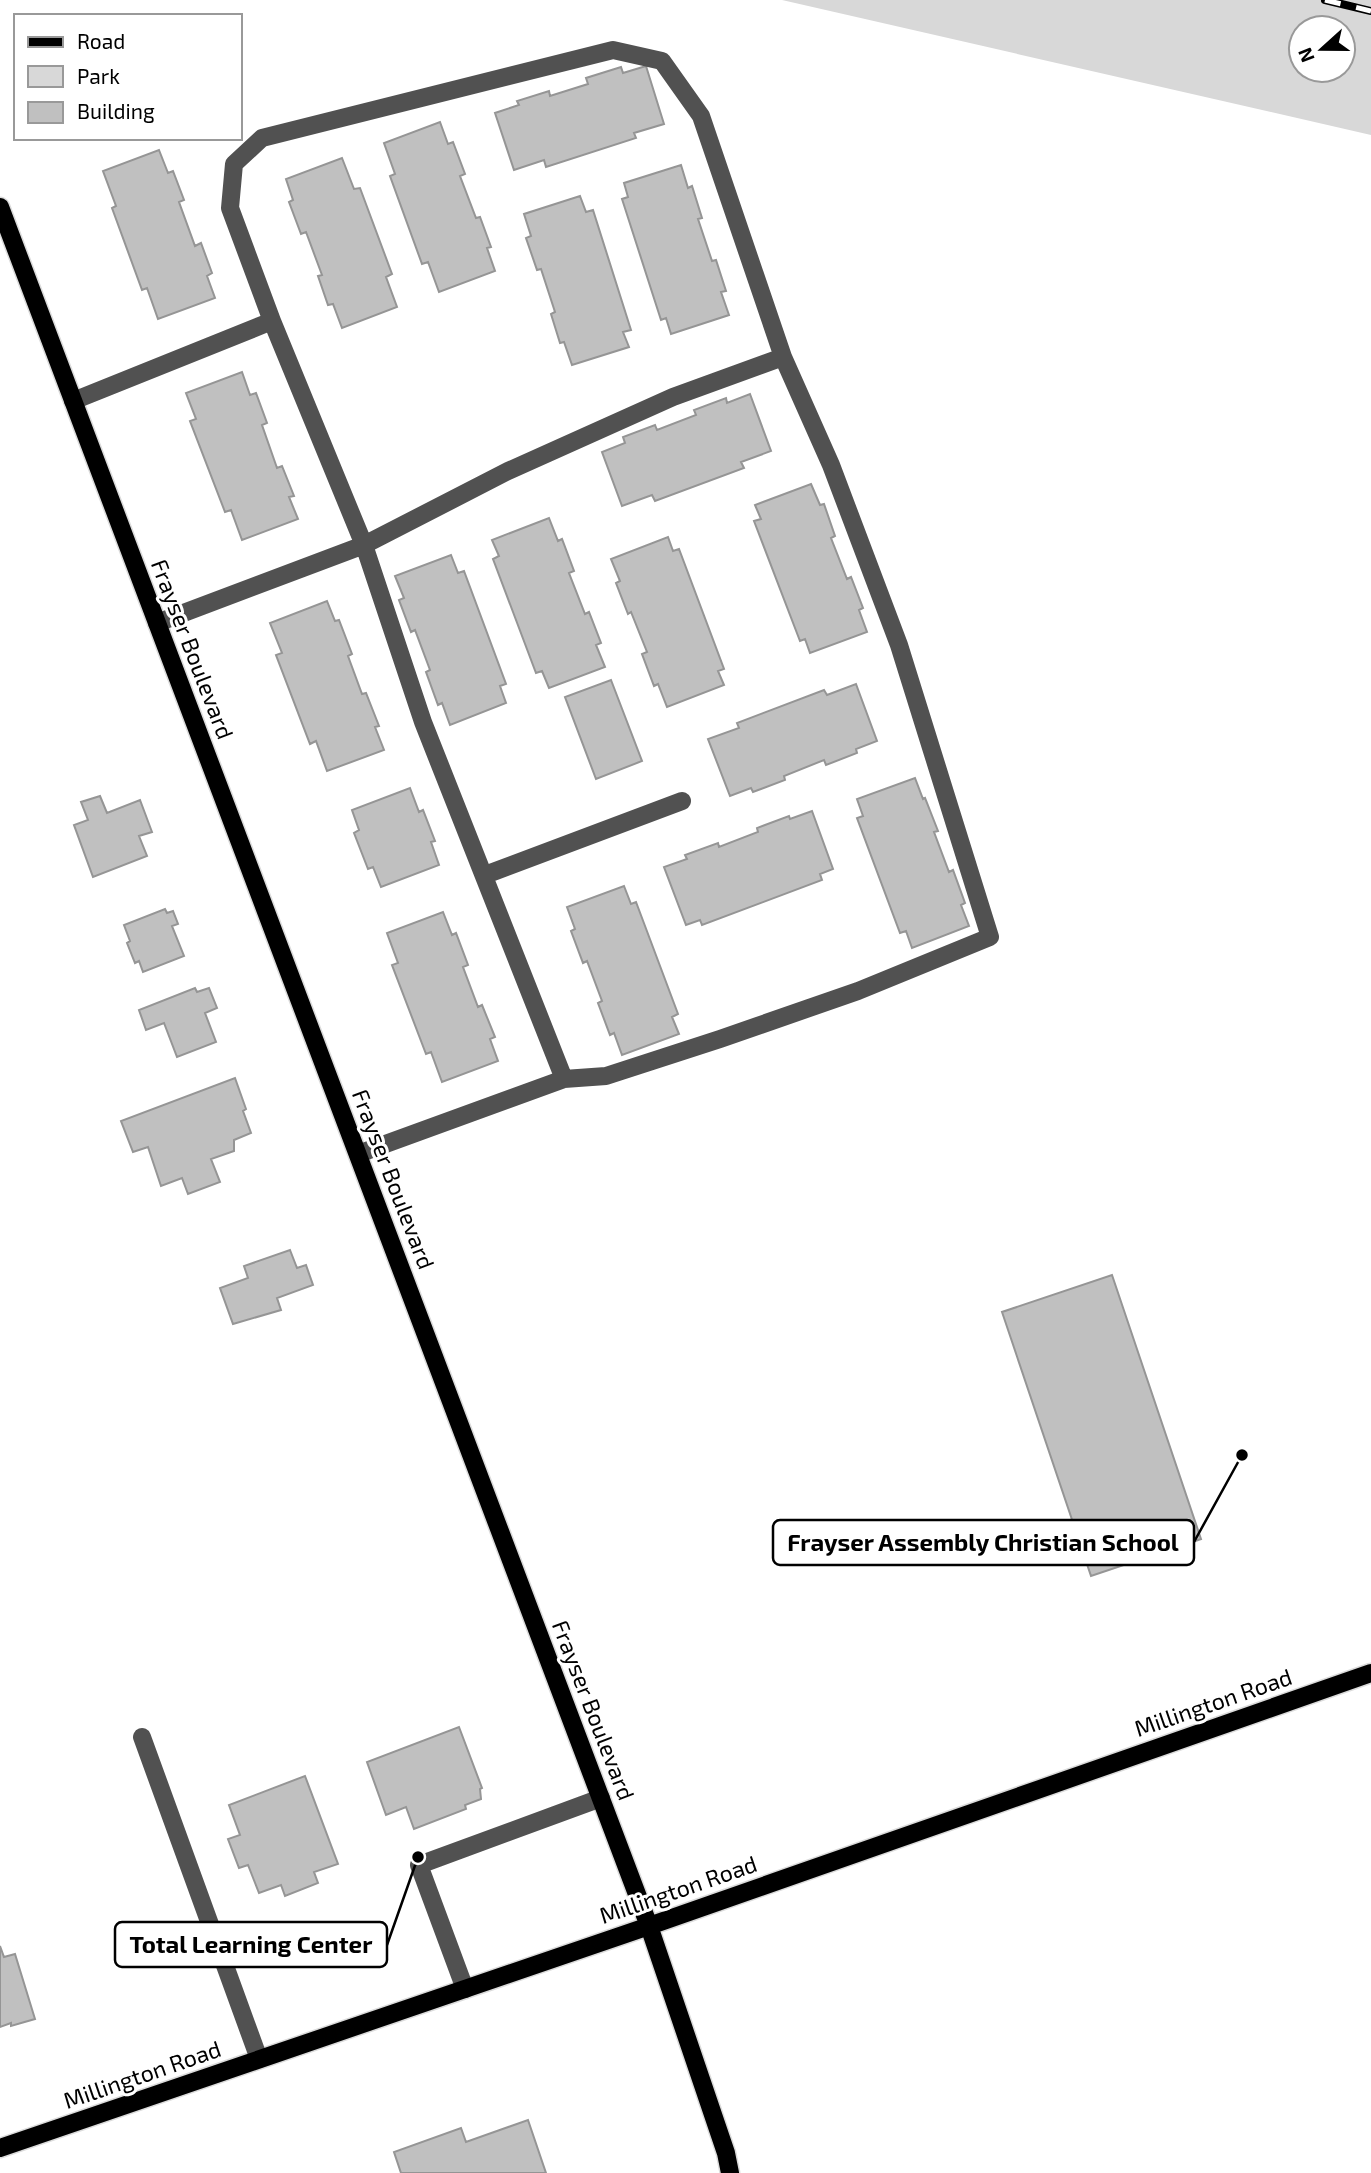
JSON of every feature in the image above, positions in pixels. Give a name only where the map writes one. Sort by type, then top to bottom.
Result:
[{"type":"main road","name":"Frayser Boulevard","points":[[0,206],[649,1926],[726,2153],[730,2173]]},
{"type":"main road","name":"Millington Road","points":[[0,2148],[649,1926],[1371,1673]]},
{"type":"lane","points":[[358,1154],[564,1079],[606,1076],[720,1039],[858,991],[990,937],[899,645],[831,465],[783,357],[701,116],[662,61],[613,50],[262,138],[234,164],[230,208],[272,321],[363,545],[424,722],[564,1079]]},
{"type":"lane","points":[[73,401],[272,321]]},
{"type":"lane","points":[[157,623],[363,545],[520,465],[673,397],[783,357]]},
{"type":"lane","points":[[485,875],[682,801]]},
{"type":"lane","points":[[142,1737],[259,2059]]},
{"type":"lane","points":[[465,1989],[419,1865],[601,1798]]},
{"type":"green space","points":[[782,0],[1371,0],[1371,135]]},
{"type":"building","points":[[646,66],[664,124],[634,133],[636,138],[546,167],[544,160],[514,170],[495,113],[519,105],[517,101],[549,91],[550,96],[588,84],[586,78],[621,67],[623,73]]},
{"type":"building","points":[[440,122],[448,144],[453,142],[465,174],[460,176],[476,218],[480,217],[491,247],[487,248],[495,271],[439,292],[428,262],[422,264],[390,176],[395,174],[384,143]]},
{"type":"building","points":[[159,150],[168,173],[173,171],[184,200],[179,202],[195,246],[201,243],[212,273],[207,276],[215,298],[158,319],[147,288],[142,290],[112,208],[116,206],[103,171]]},
{"type":"building","points":[[342,158],[354,189],[360,188],[392,274],[386,277],[397,307],[342,328],[333,304],[328,305],[318,276],[322,275],[306,232],[301,234],[289,202],[293,200],[286,179]]},
{"type":"building","points":[[681,165],[688,188],[692,186],[702,218],[698,219],[712,261],[716,260],[726,291],[721,292],[729,315],[671,334],[666,318],[661,320],[622,199],[628,197],[624,183]]},
{"type":"building","points":[[580,196],[586,212],[593,210],[631,330],[623,332],[629,347],[572,365],[564,342],[560,343],[551,314],[555,312],[541,269],[537,270],[526,238],[531,236],[524,214]]},
{"type":"building","points":[[242,372],[250,395],[256,393],[267,423],[262,425],[277,468],[282,466],[294,496],[289,497],[298,519],[242,540],[231,510],[225,512],[190,421],[196,419],[186,393]]},
{"type":"building","points":[[750,394],[771,451],[741,462],[744,468],[655,501],[652,495],[622,506],[602,452],[625,443],[623,437],[655,425],[657,430],[696,415],[694,410],[726,398],[727,403]]},
{"type":"building","points":[[811,484],[820,505],[824,504],[835,536],[831,538],[847,579],[851,577],[863,608],[859,610],[867,632],[810,653],[805,639],[800,641],[754,521],[761,519],[755,505]]},
{"type":"building","points":[[549,518],[558,541],[562,539],[574,571],[569,573],[585,614],[589,612],[601,643],[596,645],[605,667],[549,688],[542,671],[536,673],[493,559],[499,556],[492,540]]},
{"type":"building","points":[[668,537],[673,551],[679,549],[724,669],[718,671],[724,685],[667,707],[658,684],[654,686],[642,654],[647,652],[616,583],[620,581],[611,559]]},
{"type":"building","points":[[451,555],[458,573],[464,571],[506,684],[500,686],[506,703],[450,725],[442,703],[438,705],[426,672],[430,670],[415,630],[411,632],[399,600],[404,598],[395,576]]},
{"type":"building","points":[[327,601],[335,621],[339,620],[352,654],[348,656],[362,694],[366,693],[379,726],[375,727],[384,750],[327,771],[316,741],[310,744],[276,655],[282,653],[270,623]]},
{"type":"building","points":[[611,680],[642,761],[596,779],[565,697]]},
{"type":"building","points":[[856,684],[877,741],[856,749],[857,753],[826,765],[824,760],[784,776],[785,780],[753,792],[751,788],[730,796],[708,739],[739,728],[737,723],[824,690],[827,695]]},
{"type":"building","points":[[915,778],[938,831],[934,832],[949,872],[953,870],[965,903],[961,905],[969,926],[912,948],[906,931],[900,933],[857,818],[863,816],[857,799]]},
{"type":"building","points":[[410,788],[419,812],[423,810],[435,841],[431,842],[439,865],[381,887],[373,867],[368,869],[354,833],[359,830],[352,810]]},
{"type":"building","points":[[100,796],[107,813],[140,800],[152,832],[139,836],[147,856],[93,877],[74,825],[88,820],[81,802]]},
{"type":"building","points":[[812,811],[833,869],[820,874],[822,880],[702,925],[700,920],[686,925],[664,867],[687,859],[685,855],[718,843],[719,847],[758,832],[757,828]]},
{"type":"building","points":[[624,886],[631,904],[636,902],[678,1014],[672,1017],[679,1034],[622,1055],[614,1033],[610,1035],[598,1003],[602,1001],[587,961],[583,963],[571,931],[575,929],[567,907]]},
{"type":"building","points":[[165,909],[167,913],[173,911],[178,924],[172,926],[184,956],[143,972],[139,961],[135,963],[127,943],[130,941],[124,925]]},
{"type":"building","points":[[443,912],[452,935],[456,933],[468,965],[463,967],[478,1007],[482,1005],[495,1037],[490,1039],[498,1061],[442,1082],[431,1052],[426,1054],[392,965],[398,963],[387,933]]},
{"type":"building","points":[[195,988],[197,992],[209,988],[217,1008],[205,1013],[216,1042],[177,1057],[164,1023],[146,1030],[139,1010]]},
{"type":"building","points":[[235,1078],[251,1133],[234,1140],[234,1151],[211,1159],[220,1182],[188,1194],[182,1178],[161,1186],[148,1147],[133,1152],[121,1121]]},
{"type":"building","points":[[290,1250],[297,1268],[306,1265],[313,1285],[277,1298],[281,1310],[233,1324],[220,1288],[248,1278],[244,1266]]},
{"type":"building","points":[[1112,1275],[1201,1539],[1091,1576],[1002,1312]]},
{"type":"building","points":[[459,1727],[482,1788],[481,1799],[465,1805],[466,1809],[414,1829],[406,1807],[386,1815],[367,1762]]},
{"type":"building","points":[[305,1776],[338,1864],[314,1872],[318,1883],[285,1896],[281,1885],[259,1893],[248,1865],[239,1868],[228,1839],[240,1835],[229,1805]]},
{"type":"building","points":[[0,1946],[4,1957],[15,1954],[35,2019],[0,2027]]},
{"type":"building","points":[[528,2120],[546,2173],[401,2173],[394,2152],[461,2128],[466,2142]]},
{"type":"railway","points":[[1325,0],[1371,11]]},
{"type":"place","name":"Frayser Assembly Christian School","points":[[1242,1455]]},
{"type":"place","name":"Total Learning Center","points":[[418,1857]]}]
